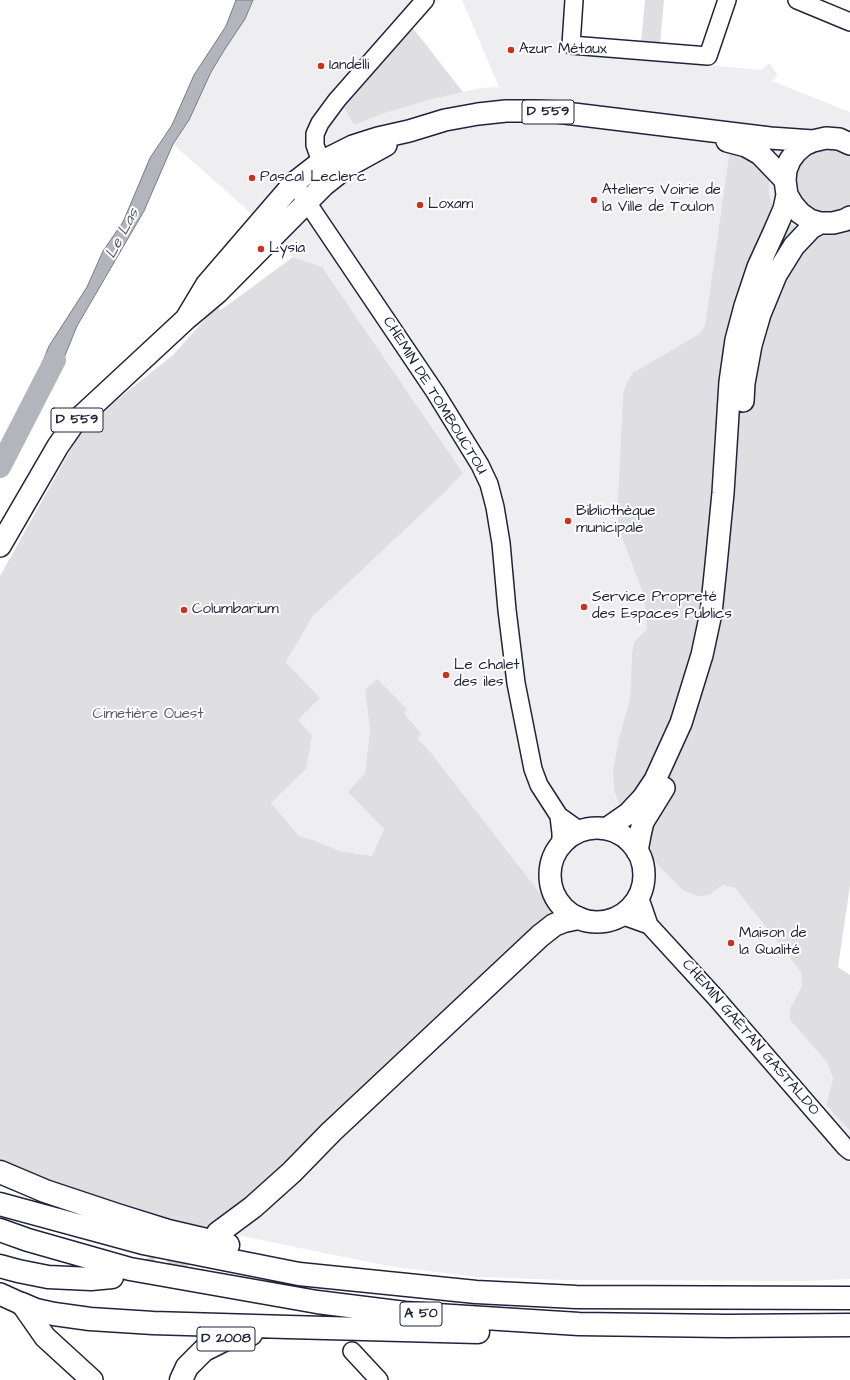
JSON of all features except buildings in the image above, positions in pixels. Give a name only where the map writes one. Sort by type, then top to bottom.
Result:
[{"type":"highway","points":[[218,1233],[253,1207],[292,1172],[331,1132],[540,936],[554,925],[578,918]]},
{"type":"highway","points":[[0,1172],[45,1191],[168,1231],[221,1244],[476,1292]]},
{"type":"highway","name":"A 50","points":[[0,1204],[143,1243],[299,1274],[476,1292],[576,1297],[850,1298]]},
{"type":"highway","name":"A 50","points":[[0,1230],[28,1240],[130,1269],[317,1302],[405,1313],[578,1324],[726,1326],[850,1325]]},
{"type":"highway","points":[[0,1266],[48,1277],[112,1277]]},
{"type":"highway","name":"D 2008","points":[[22,1304],[36,1310],[54,1314],[90,1319],[153,1323],[288,1328],[446,1331],[608,1338],[726,1326]]},
{"type":"highway","name":"D 2008","points":[[181,1380],[187,1367],[204,1350],[230,1337],[288,1328]]},
{"type":"main road","name":"D 559","points":[[186,318],[207,284],[294,183],[321,162],[353,146],[378,138],[409,131],[445,120],[506,111],[557,112],[688,129],[813,141]]},
{"type":"main road","name":"D 559","points":[[688,129],[746,146],[760,154],[786,188]]},
{"type":"main road","name":"D 559","points":[[0,546],[58,446],[74,423],[186,318],[217,293],[324,185],[348,166],[409,131]]},
{"type":"main road","points":[[606,829],[629,813],[643,798],[655,780],[681,723],[702,655],[710,613],[716,565],[723,493],[730,382],[736,340],[758,267],[784,209],[786,170],[793,156],[804,145],[813,141],[826,138],[839,140],[850,144]]},
{"type":"main road","points":[[786,188],[793,205],[800,213],[810,220],[820,223],[833,223],[848,219]]},
{"type":"main road","points":[[637,851],[643,822],[676,768],[691,732],[705,695],[714,657],[723,615],[730,564],[744,383],[751,345],[758,321],[776,275],[785,259],[802,237],[820,223]]},
{"type":"main road","points":[[593,828],[606,829],[618,833],[624,837],[637,851],[642,862],[644,873],[643,885],[639,896],[631,907],[621,915],[611,920],[600,922],[589,921],[578,918],[568,912],[560,905],[554,896],[550,875],[551,864],[561,845],[570,837],[580,831],[593,828]]},
{"type":"main road","name":"D 2008","points":[[0,1294],[22,1304]]},
{"type":"main road","points":[[22,1304],[45,1337],[92,1380]]},
{"type":"street","points":[[338,173],[326,168],[321,162],[315,145],[315,134],[320,123],[337,100],[425,0]]},
{"type":"street","points":[[574,0],[571,45],[708,56],[727,0]]},
{"type":"street","points":[[797,0],[850,22]]},
{"type":"street","name":"CHEMIN DE TOMBOUCTOU","points":[[294,183],[435,392],[480,465],[488,484],[501,543],[516,684],[533,769],[539,785],[559,816],[580,831]]},
{"type":"street","name":"CHEMIN DE TOMBOUCTOU","points":[[559,816],[562,833],[561,845]]},
{"type":"street","name":"CHEMIN GAËTAN GASTALDO","points":[[639,896],[649,925],[716,998],[845,1148],[850,1151]]},
{"type":"street","name":"CHEMIN GAËTAN GASTALDO","points":[[621,915],[649,925]]},
{"type":"street","points":[[352,1351],[379,1380]]},
{"type":"shaded area","points":[[253,0],[440,0],[427,7],[409,23],[354,125],[385,113],[433,99],[480,88],[499,87],[462,0],[568,0],[564,52],[762,70],[769,63],[778,75],[772,81],[850,112],[850,227],[834,234],[817,235],[796,227],[775,212],[769,194],[769,174],[729,155],[705,325],[699,334],[623,393],[617,517],[619,530],[644,596],[647,629],[634,642],[632,651],[630,699],[619,738],[613,769],[709,895],[723,885],[735,888],[801,972],[802,986],[791,1009],[790,1020],[827,1062],[833,1079],[826,1105],[850,1131],[850,1139],[839,1150],[850,1163],[850,1279],[806,1281],[565,1280],[477,1277],[395,1267],[228,1233],[560,929],[572,926],[553,910],[428,749],[418,739],[422,734],[415,725],[404,713],[365,690],[370,730],[365,773],[349,792],[384,829],[372,856],[340,851],[299,836],[271,803],[306,769],[298,720],[320,698],[286,662],[313,616],[445,492],[463,473],[322,267],[293,257],[244,207],[173,144],[189,120],[211,72],[248,14]]},
{"type":"green space","points":[[645,0],[664,0],[660,45],[641,43]]},
{"type":"green space","points":[[409,23],[463,92],[385,113],[354,125],[342,103]]},
{"type":"green space","points":[[828,147],[840,149],[850,156],[850,206],[835,214],[813,212],[797,196],[794,173],[806,154]]},
{"type":"green space","points":[[734,149],[741,151],[769,174],[769,194],[775,212],[796,227],[818,235],[834,234],[850,227],[850,886],[838,967],[850,975],[850,1131],[826,1105],[833,1079],[827,1062],[790,1020],[790,1009],[802,986],[801,972],[735,888],[723,885],[709,895],[697,896],[683,890],[658,865],[621,809],[614,790],[613,769],[619,738],[630,699],[632,652],[634,642],[647,629],[644,596],[619,530],[617,517],[623,393],[628,380],[633,373],[699,334],[705,325],[729,155]]},
{"type":"green space","name":"Cimetière Ouest","points":[[293,257],[322,267],[463,473],[445,492],[313,616],[286,662],[320,698],[298,720],[312,736],[306,769],[271,803],[299,836],[340,851],[372,856],[384,829],[348,792],[365,773],[370,730],[365,690],[377,679],[407,709],[404,713],[422,734],[418,739],[428,749],[553,910],[282,1167],[211,1228],[155,1217],[30,1174],[0,1160],[0,576],[76,440],[95,417],[173,355],[217,306],[221,310]]},
{"type":"water","points":[[236,0],[253,0],[245,19],[211,72],[189,120],[173,144],[144,211],[77,326],[64,358],[48,390],[34,383],[49,346],[87,287],[103,251],[123,222],[150,158],[172,125],[194,75],[226,26]]},
{"type":"water","points":[[32,395],[43,401],[23,440],[0,478],[0,458],[8,439],[19,422]]},
{"type":"waterway","name":"Le Las","points":[[0,467],[55,360]]},
{"type":"tunnel","points":[[136,1272],[174,1261],[200,1246]]},
{"type":"place","name":"Azur Métaux","points":[[511,50]]},
{"type":"place","name":"Iandelli","points":[[321,66]]},
{"type":"place","name":"Pascal Leclerc","points":[[252,178]]},
{"type":"place","name":"Ateliers Voirie de la Ville de Toulon","points":[[594,200]]},
{"type":"place","name":"Loxam","points":[[420,205]]},
{"type":"place","name":"Lysia","points":[[261,249]]},
{"type":"place","name":"Bibliothèque municipale","points":[[568,521]]},
{"type":"place","name":"Service Propreté des Espaces Publics","points":[[584,607]]},
{"type":"place","name":"Columbarium","points":[[184,610]]},
{"type":"place","name":"Le chalet des iles","points":[[446,675]]},
{"type":"place","name":"Maison de la Qualité","points":[[731,943]]}]
